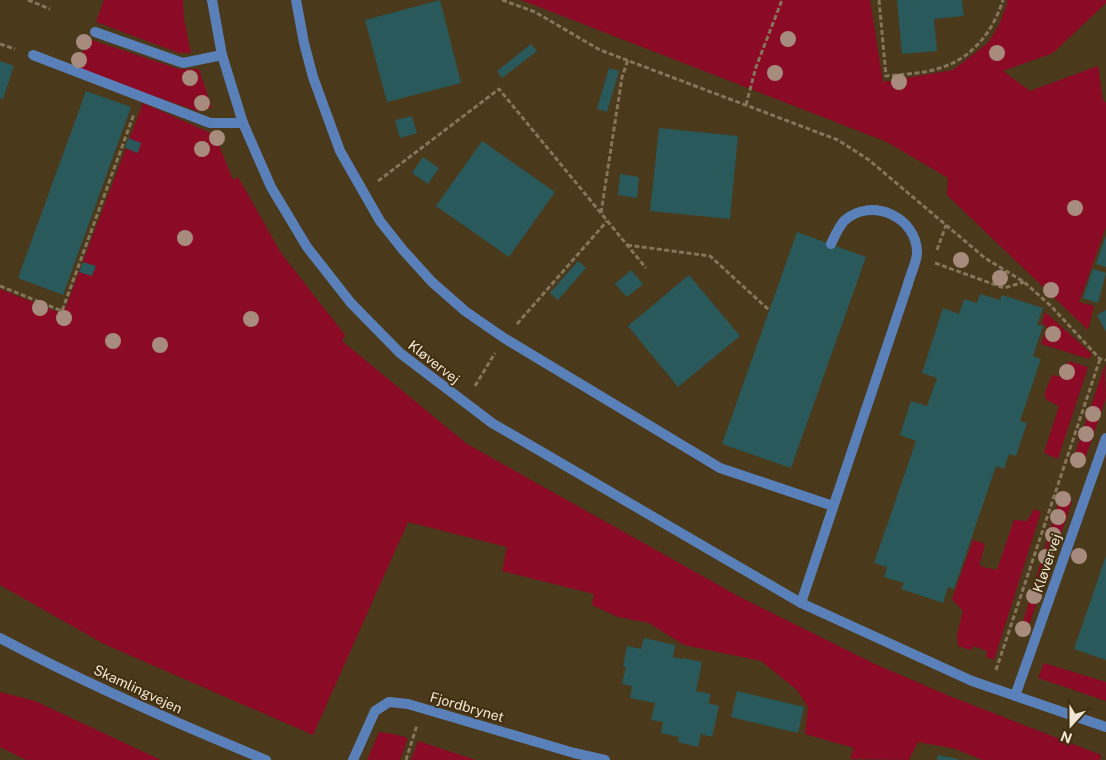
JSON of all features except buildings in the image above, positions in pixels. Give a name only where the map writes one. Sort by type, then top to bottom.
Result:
[{"type":"street","name":"Kløvervej","points":[[212,0],[222,55],[243,122],[271,187],[303,240],[351,303],[400,353],[492,423],[801,603],[972,681],[1106,727]]},
{"type":"street","points":[[296,0],[304,43],[324,111],[340,151],[380,221],[432,282],[465,311],[504,338],[720,468],[833,506]]},
{"type":"street","points":[[95,32],[183,64],[222,55]]},
{"type":"street","points":[[33,55],[210,123],[243,122]]},
{"type":"street","points":[[801,603],[917,256],[915,242],[910,230],[901,220],[890,213],[872,210],[856,214],[846,220],[838,229],[831,244]]},
{"type":"street","name":"Kløvervej","points":[[1015,696],[1106,438]]},
{"type":"street","name":"Skamlingvejen","points":[[0,638],[40,659],[197,732],[266,760]]},
{"type":"street","name":"Fjordbrynet","points":[[353,760],[375,711],[389,702],[408,704],[574,753],[605,760]]},
{"type":"path","points":[[28,0],[50,8]]},
{"type":"path","points":[[502,0],[535,12],[600,50],[838,140],[869,160],[985,258],[1024,282],[1051,306],[1100,358],[1106,360]]},
{"type":"path","points":[[746,105],[756,67],[782,0]]},
{"type":"path","points":[[879,0],[886,76],[940,68],[963,57],[982,42],[997,18],[1003,0]]},
{"type":"path","points":[[601,214],[622,77],[628,60]]},
{"type":"path","points":[[363,192],[499,89],[646,268]]},
{"type":"path","points":[[0,286],[62,311],[140,96]]},
{"type":"path","points":[[465,404],[504,338],[607,221]]},
{"type":"path","points":[[936,255],[946,225]]},
{"type":"path","points":[[626,245],[710,256],[769,310]]},
{"type":"path","points":[[908,284],[927,279],[934,262],[1004,288],[1024,282]]},
{"type":"path","points":[[991,687],[1100,358]]},
{"type":"path","points":[[406,760],[423,709]]},
{"type":"shaded area","points":[[104,0],[183,0],[184,19],[191,53],[179,53],[96,22]]},
{"type":"shaded area","points":[[521,0],[870,0],[883,82],[953,70],[988,43],[999,25],[1007,0],[1106,0],[1106,3],[1053,53],[1003,71],[1030,91],[1098,66],[1103,100],[1106,103],[1106,227],[1079,302],[1094,306],[1088,330],[947,195],[948,178],[887,142]]},
{"type":"shaded area","points":[[89,39],[179,69],[199,69],[212,108],[197,111],[74,68]]},
{"type":"shaded area","points":[[143,103],[215,135],[233,180],[238,177],[281,253],[345,335],[342,341],[467,444],[738,596],[875,664],[947,695],[1101,755],[1100,760],[982,760],[956,749],[918,742],[909,760],[850,759],[854,748],[805,734],[808,707],[797,690],[761,661],[684,645],[649,623],[618,617],[592,605],[594,594],[502,571],[507,547],[408,522],[313,735],[104,644],[0,585],[0,289],[63,314]]},
{"type":"shaded area","points":[[1045,312],[1092,354],[1089,359],[1041,344],[1047,327],[1042,323]]},
{"type":"shaded area","points":[[1069,361],[1088,367],[1058,459],[1044,453],[1059,406],[1047,400],[1044,395],[1052,375],[1061,377]]},
{"type":"shaded area","points":[[1105,364],[1106,398],[1083,465],[1072,463]]},
{"type":"shaded area","points":[[1060,497],[1072,502],[1025,637],[1019,635]]},
{"type":"shaded area","points":[[1034,509],[1041,512],[994,660],[986,657],[987,651],[974,646],[971,650],[958,646],[957,635],[963,611],[952,599],[973,540],[985,544],[979,566],[997,570],[1014,520],[1027,521]]},
{"type":"shaded area","points":[[1044,663],[1106,682],[1106,701],[1038,678]]},
{"type":"shaded area","points":[[0,692],[35,701],[161,760],[26,760],[0,747]]},
{"type":"shaded area","points":[[379,732],[408,738],[400,760],[367,760]]},
{"type":"shaded area","points":[[418,741],[476,760],[411,760]]}]
